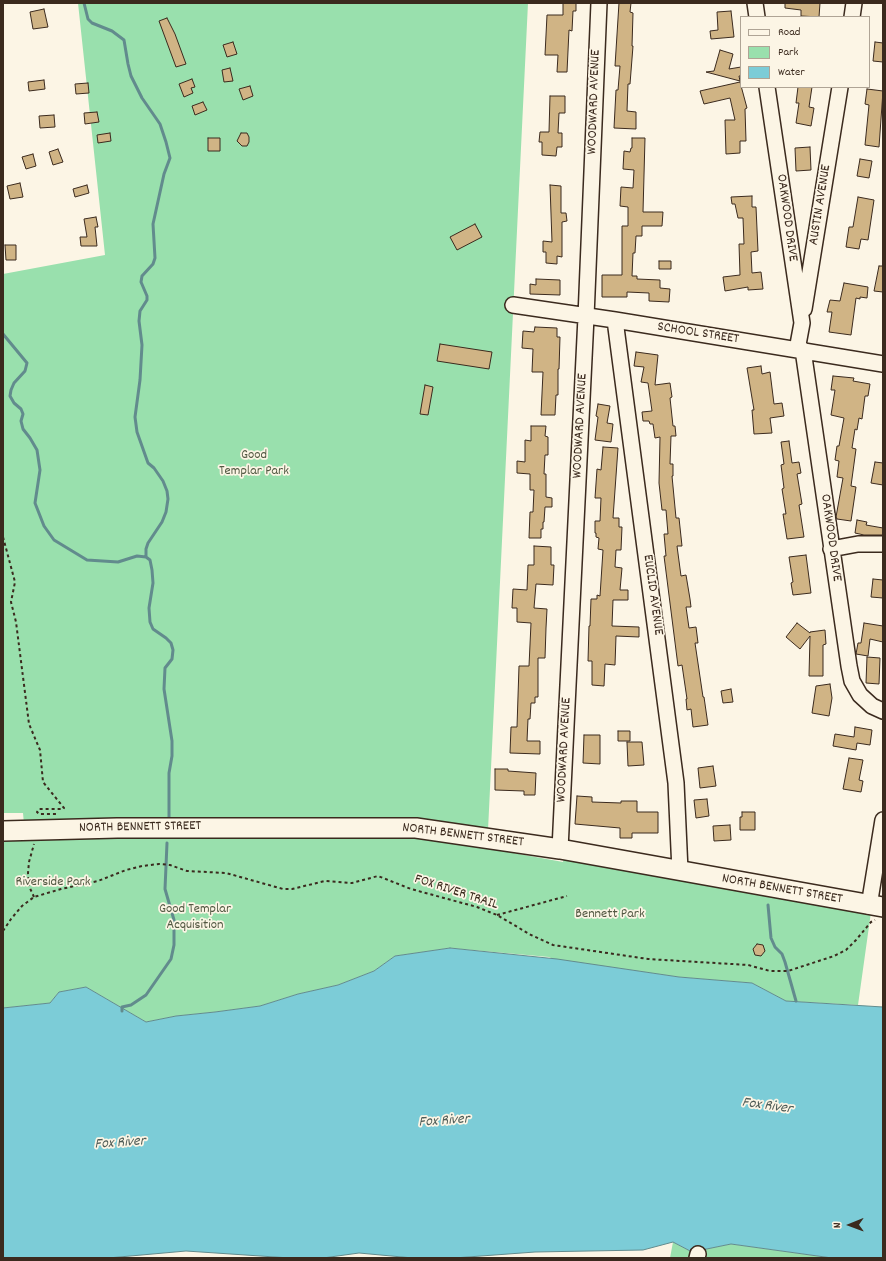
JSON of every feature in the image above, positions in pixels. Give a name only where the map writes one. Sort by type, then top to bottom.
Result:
[{"type":"main road","name":"NORTH BENNETT STREET","points":[[3,831],[117,828],[416,828],[560,849],[680,871],[876,911]]},
{"type":"street","name":"WOODWARD AVENUE","points":[[560,849],[586,317],[599,3]]},
{"type":"street","points":[[755,3],[757,16]]},
{"type":"street","points":[[852,16],[854,3]]},
{"type":"street","name":"OAKWOOD DRIVE","points":[[767,88],[802,324],[800,350],[848,666],[852,681],[860,695],[872,706],[883,711]]},
{"type":"street","name":"AUSTIN AVENUE","points":[[802,324],[840,88]]},
{"type":"street","name":"SCHOOL STREET","points":[[513,305],[586,317],[615,320],[883,364]]},
{"type":"street","name":"EUCLID AVENUE","points":[[615,320],[676,782],[680,871]]},
{"type":"street","points":[[831,549],[858,544],[883,544]]},
{"type":"street","points":[[876,911],[883,820]]},
{"type":"path","points":[[3,537],[16,582],[12,602],[16,622],[29,724],[40,750],[43,782],[64,808],[39,809],[38,813],[56,814]]},
{"type":"path","points":[[34,897],[29,886],[28,873],[32,850],[36,840]]},
{"type":"path","name":"FOX RIVER TRAIL","points":[[3,932],[11,919],[22,906],[34,897],[61,889],[98,881],[126,870],[160,864],[170,865],[187,872],[226,873],[282,889],[292,889],[325,881],[352,883],[378,876],[411,889],[470,905],[497,915],[553,946],[648,959],[748,965],[770,971],[788,971],[834,956],[846,950],[871,922],[876,911]]},
{"type":"path","points":[[497,915],[567,896]]},
{"type":"green space","name":"Good Templar Park","points":[[78,3],[528,3],[486,848],[563,862],[565,854],[871,912],[858,1005],[786,1001],[752,983],[679,977],[553,959],[549,957],[450,948],[395,956],[374,971],[338,985],[298,994],[260,1006],[176,1016],[146,1022],[86,987],[59,992],[50,1003],[3,1008],[3,834],[24,824],[23,813],[3,813],[3,274],[105,255]]},
{"type":"green space","points":[[673,1242],[692,1252],[731,1244],[832,1258],[670,1258]]},
{"type":"water","name":"Fox River","points":[[450,948],[557,959],[679,977],[752,983],[786,1001],[883,1007],[883,1258],[832,1258],[731,1244],[692,1252],[673,1242],[643,1250],[535,1252],[454,1258],[413,1258],[359,1253],[323,1258],[290,1258],[186,1251],[108,1258],[3,1258],[3,1008],[50,1003],[59,992],[86,987],[146,1022],[176,1016],[260,1006],[298,994],[338,985],[374,971],[395,956]]},
{"type":"building","points":[[563,3],[576,3],[576,11],[573,11],[572,31],[569,30],[567,72],[557,72],[558,55],[545,55],[547,15],[563,15]]},
{"type":"building","points":[[619,3],[631,3],[630,12],[633,13],[633,46],[630,84],[628,84],[627,111],[636,112],[636,129],[614,128],[616,90],[618,90],[620,66],[615,66]]},
{"type":"building","points":[[785,3],[820,3],[819,16],[801,16],[801,10],[785,8]]},
{"type":"building","points":[[44,9],[48,27],[33,29],[30,12]]},
{"type":"building","points":[[731,11],[734,37],[711,39],[710,31],[718,30],[717,12]]},
{"type":"building","points":[[167,18],[175,34],[186,64],[176,67],[159,21]]},
{"type":"building","points":[[233,42],[237,54],[227,57],[223,45]]},
{"type":"building","points":[[875,42],[883,43],[883,62],[873,61]]},
{"type":"building","points":[[720,50],[733,54],[729,69],[740,67],[740,81],[706,72],[714,71]]},
{"type":"building","points":[[230,68],[233,81],[224,82],[222,70]]},
{"type":"building","points":[[192,79],[195,87],[191,88],[193,93],[184,97],[179,84]]},
{"type":"building","points":[[44,80],[45,89],[29,91],[28,82]]},
{"type":"building","points":[[740,82],[740,88],[742,88],[747,108],[745,109],[746,141],[740,141],[740,153],[726,154],[725,120],[735,120],[730,98],[704,104],[700,91]]},
{"type":"building","points":[[88,83],[89,93],[76,94],[75,84]]},
{"type":"building","points":[[250,86],[253,96],[243,100],[239,89]]},
{"type":"building","points":[[798,88],[812,88],[809,107],[814,108],[811,126],[796,123],[799,103],[796,103]]},
{"type":"building","points":[[867,89],[883,91],[879,147],[865,145],[869,105],[865,104]]},
{"type":"building","points":[[550,96],[565,96],[565,113],[559,113],[558,133],[562,133],[562,147],[557,147],[556,156],[542,155],[542,142],[539,142],[540,132],[549,132]]},
{"type":"building","points":[[203,102],[207,110],[195,115],[192,106]]},
{"type":"building","points":[[97,112],[99,122],[85,124],[84,113]]},
{"type":"building","points":[[54,115],[55,127],[40,128],[39,116]]},
{"type":"building","points":[[110,133],[111,141],[98,143],[97,135]]},
{"type":"building","points":[[241,133],[247,133],[249,137],[247,146],[242,146],[237,141]]},
{"type":"building","points":[[208,138],[220,138],[220,151],[208,151]]},
{"type":"building","points":[[632,138],[645,138],[643,212],[663,212],[662,226],[642,226],[642,236],[636,236],[635,253],[633,253],[632,276],[637,276],[637,279],[660,280],[660,288],[670,289],[669,302],[649,301],[649,293],[627,292],[627,297],[602,297],[602,275],[622,275],[622,226],[628,226],[628,207],[620,206],[621,187],[633,188],[634,170],[623,169],[624,151],[630,152],[632,148]]},
{"type":"building","points":[[810,147],[811,170],[796,171],[795,148]]},
{"type":"building","points":[[58,149],[63,162],[53,165],[49,152]]},
{"type":"building","points":[[33,154],[36,166],[26,169],[22,157]]},
{"type":"building","points":[[860,159],[872,161],[869,178],[857,176]]},
{"type":"building","points":[[20,183],[23,197],[10,199],[7,186]]},
{"type":"building","points":[[87,185],[89,193],[75,197],[73,189]]},
{"type":"building","points":[[550,185],[561,186],[561,213],[566,213],[567,221],[562,222],[562,257],[557,256],[557,264],[546,263],[546,252],[543,252],[543,241],[552,242]]},
{"type":"building","points":[[752,196],[752,207],[756,207],[758,251],[751,252],[752,273],[761,272],[763,289],[748,290],[748,287],[725,291],[723,277],[740,275],[739,244],[744,244],[743,218],[738,218],[735,204],[732,204],[731,197]]},
{"type":"building","points":[[858,197],[874,200],[868,240],[861,239],[859,249],[846,247],[849,227],[853,227]]},
{"type":"building","points":[[96,217],[98,227],[95,227],[97,246],[81,246],[80,237],[87,237],[84,219]]},
{"type":"building","points":[[475,224],[482,237],[457,250],[450,237]]},
{"type":"building","points":[[5,245],[16,245],[16,260],[6,260]]},
{"type":"building","points":[[659,261],[671,261],[671,269],[659,269]]},
{"type":"building","points":[[879,266],[883,266],[883,292],[874,291]]},
{"type":"building","points":[[536,279],[560,280],[560,295],[530,294],[530,284],[536,285]]},
{"type":"building","points":[[844,283],[868,287],[867,298],[856,298],[851,335],[829,332],[832,312],[827,312],[830,300],[840,301]]},
{"type":"building","points":[[535,327],[557,328],[557,337],[560,337],[558,395],[556,395],[555,415],[541,415],[543,372],[532,372],[533,349],[522,348],[523,331],[534,332]]},
{"type":"building","points":[[440,344],[492,352],[489,369],[437,361]]},
{"type":"building","points":[[636,352],[658,355],[655,385],[670,383],[673,426],[675,426],[676,436],[671,436],[670,464],[673,464],[672,476],[676,518],[679,518],[682,546],[677,546],[681,576],[686,575],[690,599],[691,607],[686,607],[689,628],[696,627],[698,643],[695,643],[708,725],[693,727],[691,709],[687,710],[687,699],[682,665],[678,666],[664,556],[666,556],[664,534],[668,534],[666,510],[662,510],[659,483],[660,437],[655,438],[653,424],[650,424],[649,421],[643,421],[642,412],[652,411],[648,383],[641,382],[644,367],[634,366]]},
{"type":"building","points":[[761,366],[762,374],[770,372],[774,404],[782,403],[784,416],[770,418],[772,433],[754,434],[752,410],[754,410],[747,368]]},
{"type":"building","points":[[833,376],[854,378],[853,381],[870,384],[868,396],[865,396],[862,419],[859,418],[857,430],[855,429],[852,448],[856,449],[851,486],[856,487],[851,521],[837,519],[836,517],[843,478],[837,477],[839,461],[835,460],[844,418],[831,415],[835,390],[831,390]]},
{"type":"building","points":[[425,385],[433,387],[428,415],[420,414]]},
{"type":"building","points":[[598,404],[610,406],[607,423],[613,424],[611,442],[595,440]]},
{"type":"building","points":[[531,426],[546,426],[545,436],[548,437],[548,455],[545,455],[544,474],[546,474],[546,497],[552,498],[552,507],[545,507],[541,538],[529,538],[530,512],[533,512],[534,490],[530,490],[530,474],[517,473],[517,461],[525,462],[525,440],[531,441]]},
{"type":"building","points":[[789,441],[792,463],[799,462],[801,473],[797,474],[802,504],[799,505],[804,537],[787,539],[783,514],[786,514],[782,489],[784,488],[781,465],[784,464],[781,442]]},
{"type":"building","points":[[603,447],[618,448],[613,518],[619,518],[619,527],[622,527],[621,550],[616,550],[615,567],[622,568],[620,590],[628,590],[628,600],[613,600],[612,626],[639,627],[639,637],[616,636],[615,665],[605,664],[604,686],[592,685],[592,661],[588,661],[591,599],[597,599],[597,595],[600,596],[603,550],[598,549],[599,538],[596,537],[595,533],[595,521],[600,521],[601,498],[595,498],[597,469],[601,470]]},
{"type":"building","points":[[875,462],[883,463],[883,485],[871,483]]},
{"type":"building","points":[[857,520],[867,522],[866,525],[883,528],[883,535],[864,535],[855,533]]},
{"type":"building","points":[[534,546],[551,547],[551,565],[554,565],[553,585],[536,584],[534,608],[547,609],[545,658],[538,658],[538,697],[535,697],[535,703],[531,703],[530,719],[528,719],[527,741],[540,741],[540,754],[510,753],[511,727],[517,727],[519,666],[529,666],[531,623],[517,622],[517,608],[512,608],[513,589],[527,590],[528,565],[534,565]]},
{"type":"building","points":[[806,555],[811,593],[793,595],[791,583],[793,582],[789,557]]},
{"type":"building","points":[[873,579],[883,580],[883,598],[871,597]]},
{"type":"building","points":[[797,623],[810,633],[825,630],[826,644],[823,645],[823,676],[809,676],[810,636],[800,649],[786,637]]},
{"type":"building","points":[[864,623],[883,626],[883,642],[870,639],[868,656],[856,654],[858,643],[861,643]]},
{"type":"building","points":[[867,657],[880,658],[879,684],[866,683]]},
{"type":"building","points":[[830,684],[832,698],[829,716],[812,713],[816,686]]},
{"type":"building","points":[[731,689],[733,702],[723,703],[721,691]]},
{"type":"building","points":[[855,727],[872,730],[870,745],[857,743],[856,750],[833,746],[835,734],[854,737]]},
{"type":"building","points":[[618,731],[630,731],[630,741],[618,741]]},
{"type":"building","points":[[584,735],[600,735],[600,764],[583,763]]},
{"type":"building","points":[[627,742],[642,742],[644,765],[628,766]]},
{"type":"building","points":[[849,758],[863,760],[859,780],[863,781],[861,792],[843,789]]},
{"type":"building","points":[[713,766],[716,786],[700,788],[698,768]]},
{"type":"building","points":[[495,769],[508,769],[508,771],[536,773],[535,795],[524,795],[524,791],[495,790]]},
{"type":"building","points":[[577,796],[592,797],[592,802],[621,803],[621,801],[637,801],[637,812],[658,812],[658,833],[632,833],[632,838],[620,838],[620,828],[575,824]]},
{"type":"building","points":[[707,799],[709,816],[696,818],[694,800]]},
{"type":"building","points":[[742,812],[755,812],[755,830],[740,830],[740,817],[742,817]]},
{"type":"building","points":[[730,825],[731,840],[714,841],[713,826]]},
{"type":"building","points":[[757,944],[763,945],[765,951],[761,956],[755,955],[753,949]]},
{"type":"waterway","points":[[84,3],[88,19],[92,23],[112,31],[124,40],[131,76],[142,98],[160,124],[170,158],[164,174],[153,224],[155,258],[153,264],[142,276],[141,282],[147,296],[147,300],[140,311],[139,321],[142,345],[140,380],[135,417],[137,432],[148,463],[154,468],[163,481],[168,499],[166,512],[162,522],[148,543],[146,557]]},
{"type":"waterway","points":[[3,334],[27,363],[25,371],[14,383],[10,396],[14,403],[21,409],[23,414],[21,421],[23,429],[37,450],[40,470],[35,503],[44,526],[54,540],[87,560],[118,562],[137,556],[146,557],[150,560],[153,583],[149,608],[150,622],[153,629],[171,643],[173,650],[172,659],[165,668],[164,689],[172,741],[172,756],[169,773],[169,821]]},
{"type":"waterway","points":[[122,1011],[122,1007],[131,1005],[146,995],[171,959],[174,945],[174,920],[165,889],[167,843]]},
{"type":"waterway","points":[[768,905],[771,938],[775,947],[782,954],[796,1001]]},
{"type":"park label","name":"Riverside Park","points":[[53,883]]},
{"type":"park label","name":"Bennett Park","points":[[610,915]]},
{"type":"park label","name":"Good Templar Acquisition","points":[[195,918]]}]
